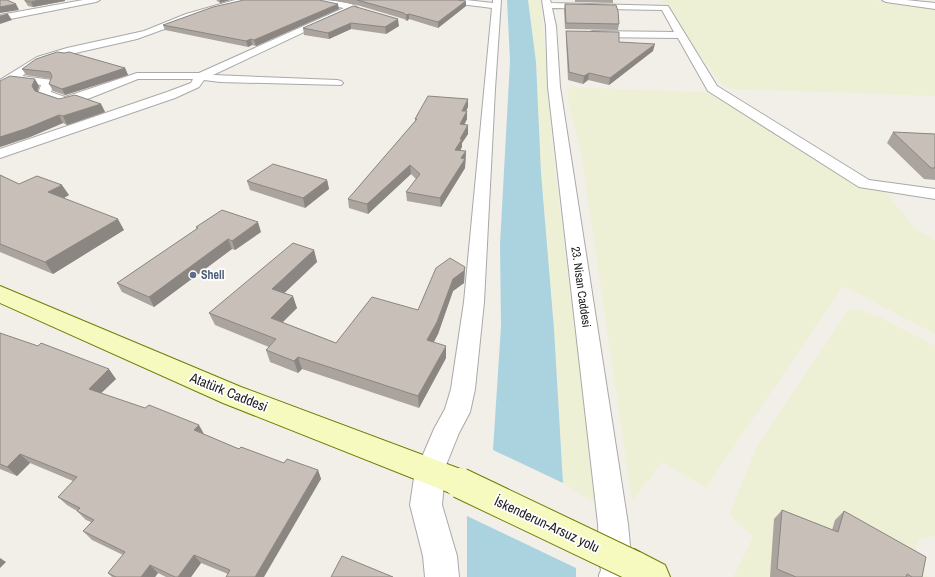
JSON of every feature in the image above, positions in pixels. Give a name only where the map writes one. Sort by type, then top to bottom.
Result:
[{"type":"main road","name":"Atatürk Caddesi","points":[[0,294],[232,395],[460,483]]},
{"type":"main road","name":"İskenderun-Arsuz yolu","points":[[460,483],[630,574]]},
{"type":"street","points":[[34,0],[44,9]]},
{"type":"street","points":[[0,18],[96,0]]},
{"type":"street","points":[[0,85],[13,78],[25,68],[52,55],[91,45],[123,40],[195,14],[248,0]]},
{"type":"street","points":[[0,154],[171,95],[195,85],[201,76],[357,8],[312,0]]},
{"type":"street","points":[[442,577],[440,556],[426,505],[430,471],[447,429],[457,412],[463,389],[474,302],[496,3],[445,0]]},
{"type":"street","points":[[886,0],[935,6]]},
{"type":"street","points":[[546,2],[665,8],[712,88],[865,184],[935,194]]},
{"type":"street","name":"23. Nisan Caddesi","points":[[546,2],[555,33],[554,86],[613,524],[630,574]]},
{"type":"street","points":[[582,34],[681,35]]},
{"type":"street","points":[[13,78],[48,82],[44,94],[64,101],[86,95],[137,76],[201,76],[220,79],[337,83]]},
{"type":"green space","points":[[528,0],[540,0],[550,104],[551,136],[596,504],[563,483],[554,329],[541,173],[536,62]]},
{"type":"green space","points":[[660,0],[872,0],[935,8],[935,96],[731,89],[722,85]]},
{"type":"green space","points":[[570,88],[701,92],[718,95],[883,188],[915,229],[935,240],[935,334],[843,286],[706,488],[662,462],[632,501],[582,160],[567,94]]},
{"type":"green space","points":[[849,309],[860,310],[878,316],[935,346],[935,537],[931,536],[919,539],[916,549],[917,560],[928,577],[733,577],[753,537],[729,515],[757,446]]},
{"type":"water","points":[[507,0],[528,0],[536,62],[541,173],[554,329],[563,483],[493,450],[501,326],[500,244],[510,61]]},
{"type":"water","points":[[467,516],[576,568],[576,577],[467,577]]},
{"type":"building","points":[[0,0],[7,0],[16,4],[0,7]]},
{"type":"building","points":[[25,0],[39,0],[31,2]]},
{"type":"building","points":[[244,0],[319,0],[338,4],[254,40],[251,39],[246,41],[163,25],[213,7]]},
{"type":"building","points":[[357,0],[466,1],[438,22],[409,14],[406,15],[404,13]]},
{"type":"building","points":[[565,4],[616,5],[619,24],[566,23]]},
{"type":"building","points":[[353,6],[398,19],[385,27],[351,23],[328,33],[303,28]]},
{"type":"building","points":[[566,31],[619,32],[619,42],[655,44],[610,78],[589,73],[584,76],[569,72]]},
{"type":"building","points":[[57,52],[69,52],[125,68],[62,89],[49,84],[52,76],[50,72],[22,69],[36,59]]},
{"type":"building","points":[[10,76],[35,79],[32,86],[35,91],[59,99],[75,95],[101,104],[63,116],[59,115],[25,129],[0,137],[0,81]]},
{"type":"building","points":[[428,96],[468,99],[462,111],[467,111],[460,124],[468,125],[455,150],[466,151],[461,158],[465,159],[440,198],[406,192],[420,174],[410,165],[367,204],[348,199],[417,119],[415,119]]},
{"type":"building","points":[[893,132],[935,134],[935,168],[931,168]]},
{"type":"building","points":[[273,164],[327,180],[303,198],[247,181]]},
{"type":"building","points":[[0,175],[19,184],[37,176],[62,185],[48,192],[118,219],[45,262],[0,244]]},
{"type":"building","points":[[222,210],[258,222],[232,241],[228,239],[149,297],[117,283],[198,228],[196,227]]},
{"type":"building","points":[[293,243],[314,250],[272,289],[293,296],[271,318],[336,343],[372,297],[418,310],[436,268],[450,258],[465,267],[464,271],[453,279],[437,322],[427,340],[446,346],[418,396],[298,357],[294,361],[266,350],[276,339],[209,313]]},
{"type":"building","points":[[0,333],[38,346],[41,343],[109,369],[89,389],[145,408],[149,405],[199,425],[194,430],[239,449],[241,447],[284,463],[287,459],[318,470],[255,577],[226,577],[230,570],[194,555],[178,577],[150,565],[141,577],[116,577],[108,573],[125,552],[83,531],[94,520],[77,511],[80,508],[58,497],[77,477],[20,454],[7,467],[0,464]]},
{"type":"building","points":[[782,510],[838,532],[844,511],[926,557],[922,577],[912,577],[907,574],[906,577],[796,577],[777,569]]},
{"type":"building","points":[[342,556],[393,577],[331,577]]},
{"type":"place","name":"Shell","points":[[193,275]]}]
